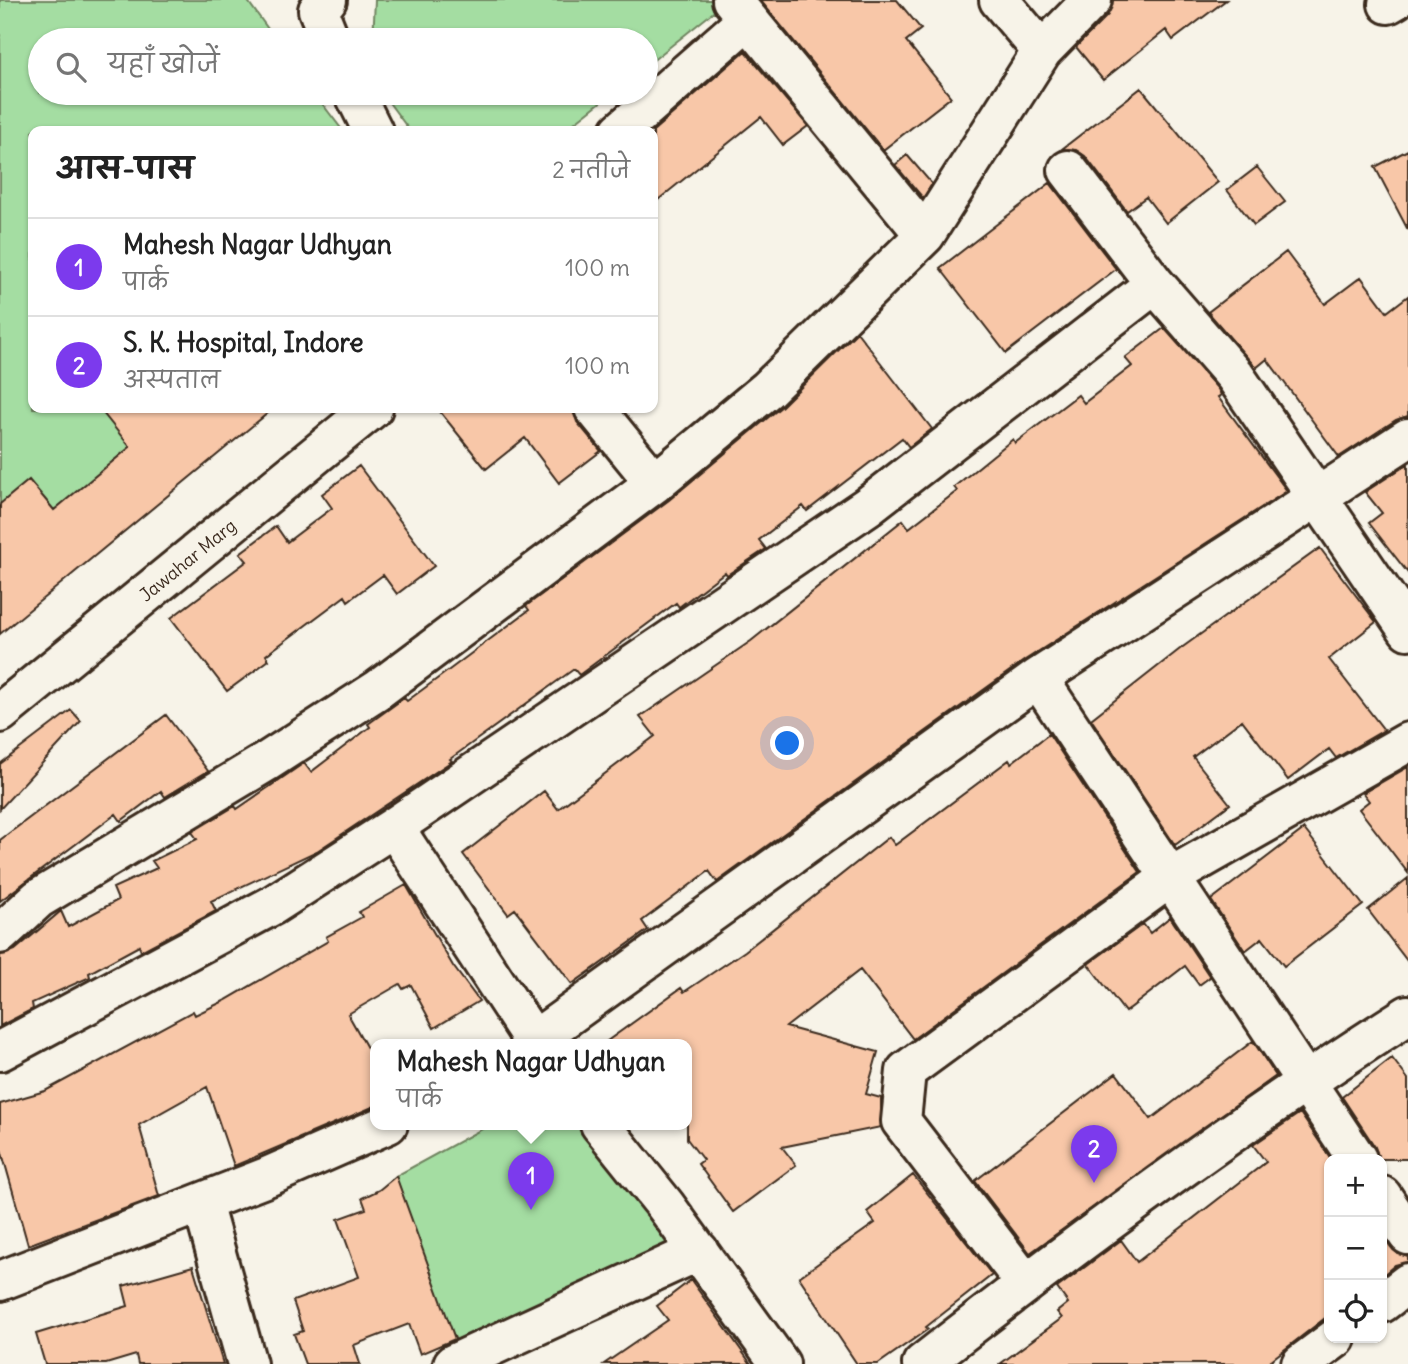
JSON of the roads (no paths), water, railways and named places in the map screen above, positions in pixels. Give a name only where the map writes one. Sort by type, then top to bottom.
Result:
[{"type":"street","points":[[325,28],[318,10],[327,0]]},
{"type":"street","points":[[999,0],[1042,51]]},
{"type":"street","points":[[0,934],[38,899],[266,762],[379,689],[655,482],[768,389],[925,235],[1042,51],[1092,0]]},
{"type":"street","points":[[658,92],[739,10],[925,235]]},
{"type":"street","points":[[360,105],[370,126]]},
{"type":"street","points":[[625,126],[646,105]]},
{"type":"street","points":[[1068,170],[1155,284],[1235,376],[1408,630]]},
{"type":"street","points":[[0,1051],[272,905],[394,827],[869,506],[1155,284]]},
{"type":"street","name":"Jawahar Marg","points":[[0,713],[367,413]]},
{"type":"street","points":[[598,413],[655,482]]},
{"type":"street","points":[[539,1039],[1038,678],[1408,438]]},
{"type":"street","points":[[1038,678],[1172,876],[1354,1154]]},
{"type":"street","points":[[1026,1283],[901,1121],[906,1071],[1172,876],[1408,742]]},
{"type":"street","points":[[394,827],[530,1039]]},
{"type":"street","points":[[922,1364],[1026,1283],[1304,1081],[1408,1014]]},
{"type":"street","points":[[0,1281],[202,1203],[374,1130]]},
{"type":"street","points":[[605,1130],[699,1251],[780,1364]]},
{"type":"street","points":[[202,1203],[247,1364]]},
{"type":"street","points":[[1387,1204],[1408,1235]]},
{"type":"street","points":[[453,1364],[699,1251]]},
{"type":"street","points":[[1387,1299],[1408,1283]]},
{"type":"street","points":[[1301,1364],[1329,1343]]},
{"type":"place","name":"S. K. Hospital, Indore","points":[[1094,1183]]},
{"type":"place","name":"Mahesh Nagar Udhyan","points":[[531,1210]]}]
